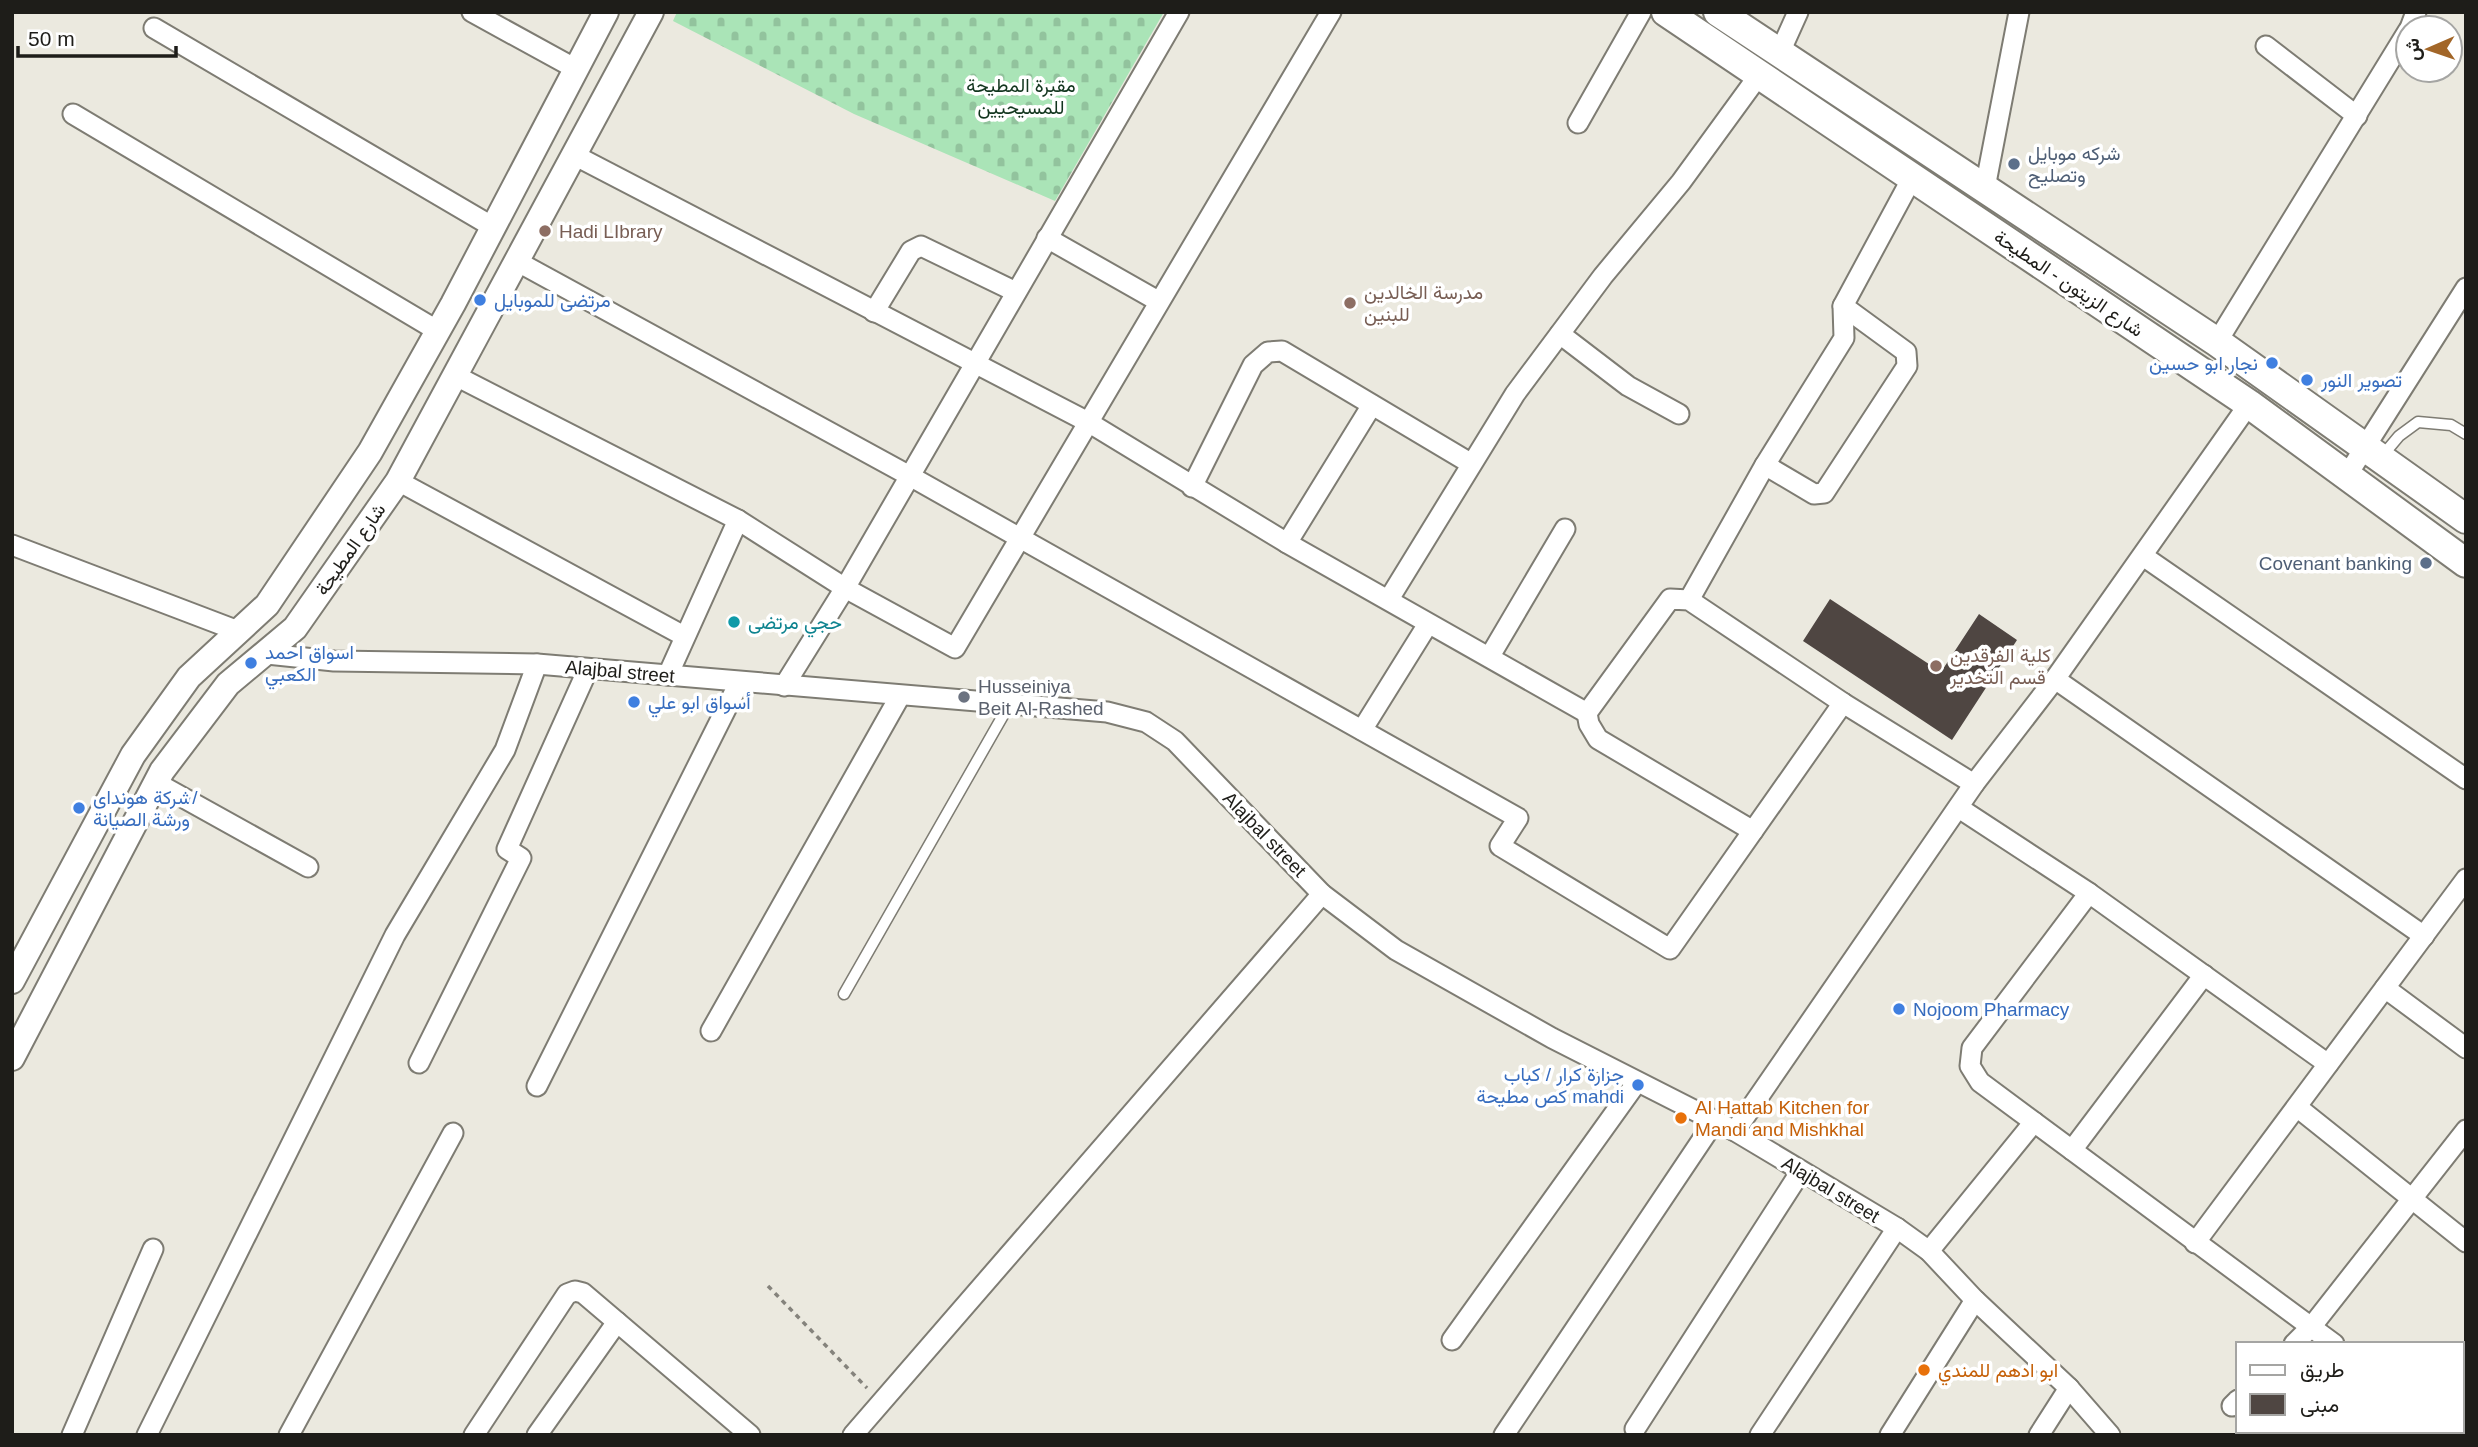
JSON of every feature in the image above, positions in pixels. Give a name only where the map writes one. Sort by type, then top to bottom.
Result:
[{"type":"main road","name":"شارع الزيتون - المطيحة","points":[[1666,12],[2249,404],[2466,564]]},
{"type":"main road","name":"شارع الزيتون - المطيحة","points":[[1718,12],[2217,342],[2466,519]]},
{"type":"street","points":[[472,12],[576,69]]},
{"type":"street","name":"شارع المطيحة","points":[[12,981],[133,755],[153,725],[189,677],[267,605],[355,474],[453,304],[606,12]]},
{"type":"street","name":"شارع المطيحة","points":[[12,1058],[155,782],[228,684],[295,628],[398,481],[576,156],[651,12]]},
{"type":"street","points":[[784,686],[845,588],[908,475],[1179,12]]},
{"type":"street","points":[[456,376],[738,520],[845,588],[955,648],[1158,301],[1332,12]]},
{"type":"street","points":[[1578,123],[1641,12]]},
{"type":"street","points":[[1780,52],[1798,12]]},
{"type":"street","points":[[1985,188],[2020,12]]},
{"type":"street","points":[[154,28],[493,227]]},
{"type":"street","points":[[2266,46],[2357,116]]},
{"type":"street","points":[[2217,342],[2394,55]]},
{"type":"street","points":[[1389,598],[1515,394],[1681,182],[1759,75]]},
{"type":"street","points":[[74,114],[438,331]]},
{"type":"street","points":[[576,156],[973,365],[1088,422],[1192,487],[1587,713]]},
{"type":"street","points":[[1689,600],[1765,465],[1844,338],[1843,306],[1912,177]]},
{"type":"street","points":[[1047,238],[1158,301]]},
{"type":"street","points":[[874,312],[911,251],[921,246],[1016,292]]},
{"type":"street","points":[[518,262],[908,475],[1518,818],[1500,846],[1670,949],[1843,703]]},
{"type":"street","points":[[2346,477],[2373,453],[2466,288]]},
{"type":"street","points":[[453,304],[486,322]]},
{"type":"street","points":[[1765,465],[1814,494],[1824,493],[1907,366],[1906,352],[1843,306]]},
{"type":"street","points":[[1560,334],[1628,386],[1679,414]]},
{"type":"street","points":[[1192,487],[1253,365],[1268,352],[1282,351],[1471,463]]},
{"type":"street","points":[[1735,1132],[1975,784],[2055,679],[2249,404]]},
{"type":"street","points":[[1287,542],[1372,405]]},
{"type":"street","points":[[398,481],[684,636]]},
{"type":"street","points":[[668,675],[738,520]]},
{"type":"street","points":[[1490,656],[1565,529]]},
{"type":"street","points":[[12,545],[238,631]]},
{"type":"street","points":[[2143,556],[2466,779]]},
{"type":"street","points":[[1753,831],[1598,739],[1589,724],[1587,713],[1670,599],[1689,600],[1843,703],[1975,784]]},
{"type":"street","points":[[1362,730],[1428,624]]},
{"type":"street","name":"Alajbal street","points":[[267,654],[334,661],[537,664],[1107,712],[1146,722],[1175,741],[1322,894],[1395,950],[1552,1038],[1735,1132],[1897,1228],[1929,1251],[1975,1300],[2069,1388],[2110,1435]]},
{"type":"street","points":[[147,1435],[396,935],[505,750],[537,664]]},
{"type":"street","points":[[419,1063],[521,858],[507,849],[588,669]]},
{"type":"street","points":[[2055,679],[2424,936]]},
{"type":"street","points":[[537,1086],[739,683]]},
{"type":"street","points":[[711,1031],[900,696]]},
{"type":"street","points":[[155,782],[308,867]]},
{"type":"street","points":[[1959,808],[2089,893],[2329,1064]]},
{"type":"street","points":[[2195,1243],[2466,880]]},
{"type":"street","points":[[60,889],[90,906]]},
{"type":"street","points":[[2089,893],[1972,1048],[1969,1066],[1980,1082],[2332,1342]]},
{"type":"street","points":[[853,1435],[1322,894]]},
{"type":"street","points":[[2072,1150],[2204,975]]},
{"type":"street","points":[[2385,988],[2466,1048]]},
{"type":"street","points":[[1452,1340],[1637,1082]]},
{"type":"street","points":[[2297,1107],[2466,1242]]},
{"type":"street","points":[[1504,1435],[1714,1122]]},
{"type":"street","points":[[1929,1251],[2034,1122]]},
{"type":"street","points":[[2296,1342],[2312,1326],[2466,1130]]},
{"type":"street","points":[[289,1435],[453,1133]]},
{"type":"street","points":[[1636,1429],[1801,1171]]},
{"type":"street","points":[[1760,1435],[1897,1228]]},
{"type":"street","points":[[72,1435],[153,1249]]},
{"type":"street","points":[[474,1435],[567,1294],[575,1290],[583,1293],[750,1435]]},
{"type":"street","points":[[1890,1435],[1975,1300]]},
{"type":"street","points":[[537,1435],[617,1322]]},
{"type":"street","points":[[2039,1435],[2069,1388]]},
{"type":"lane","points":[[2373,453],[2418,422],[2451,425],[2466,434]]},
{"type":"lane","points":[[844,994],[1009,705]]},
{"type":"path","points":[[768,1286],[880,1402]]},
{"type":"green space","name":"مقبرة المطيحة للمسيحيين","points":[[677,12],[1164,12],[1055,201],[854,114],[673,21]]},
{"type":"building","points":[[1830,599],[1941,672],[1979,614],[2017,640],[1952,740],[1803,641]]},
{"type":"place","name":"شركه موبايل وتصليح","points":[[2014,164]]},
{"type":"place","name":"Hadi LIbrary","points":[[545,231]]},
{"type":"place","name":"مرتضى للموبايل","points":[[480,300]]},
{"type":"place","name":"مدرسة الخالدين للبنين","points":[[1350,303]]},
{"type":"place","name":"نجار ابو حسين","points":[[2272,363]]},
{"type":"place","name":"تصوير النور","points":[[2307,380]]},
{"type":"place","name":"Covenant banking","points":[[2426,563]]},
{"type":"place","name":"حجي مرتضى","points":[[734,622]]},
{"type":"place","name":"اسواق احمد الكعبي","points":[[251,663]]},
{"type":"place","name":"كلية الفرقدين قسم التخدير","points":[[1936,666]]},
{"type":"place","name":"Husseiniya Beit Al-Rashed","points":[[964,697]]},
{"type":"place","name":"أسواق ابو علي","points":[[634,702]]},
{"type":"place","name":"شركة هونداي/ ورشة الصيانة","points":[[79,808]]},
{"type":"place","name":"Nojoom Pharmacy","points":[[1899,1009]]},
{"type":"place","name":"جزارة كرار / كباب كص مطيحة mahdi","points":[[1638,1085]]},
{"type":"place","name":"Al Hattab Kitchen for Mandi and Mishkhal","points":[[1681,1118]]},
{"type":"place","name":"ابو ادهم للمندي","points":[[1924,1370]]}]
